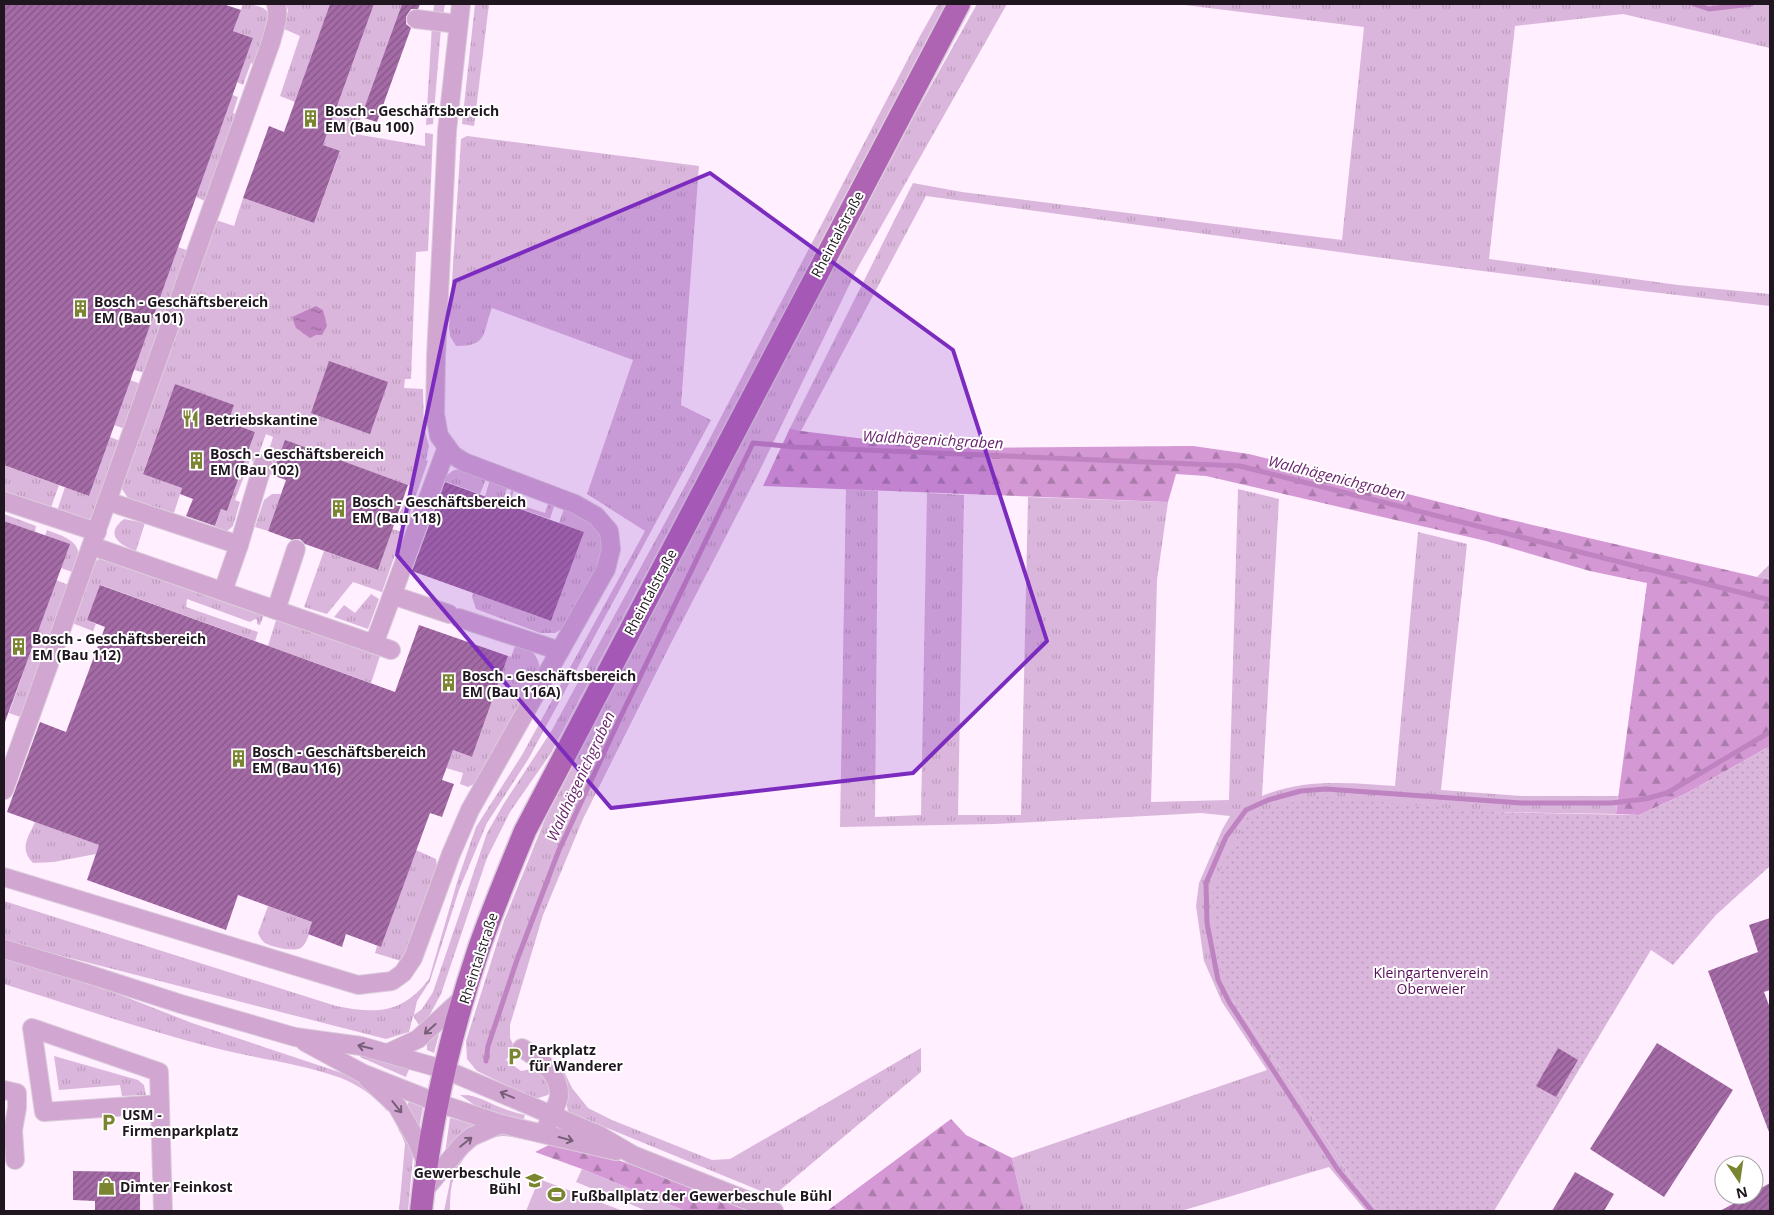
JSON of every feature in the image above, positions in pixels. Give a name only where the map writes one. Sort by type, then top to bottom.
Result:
[{"type":"main road","name":"Rheintalstraße","points":[[422,1202],[426,1163],[438,1103],[465,996],[482,941],[525,831],[959,4]]},
{"type":"street","points":[[4,790],[271,42],[277,21],[278,12],[276,4]]},
{"type":"street","points":[[4,877],[358,985],[392,981],[404,974],[413,958],[451,854],[470,810],[606,569],[611,549],[609,531],[596,516],[575,504],[464,462],[453,455],[439,436],[435,414],[436,364],[447,140],[461,4]]},
{"type":"street","points":[[416,19],[458,24]]},
{"type":"street","points":[[374,644],[447,447]]},
{"type":"street","points":[[223,591],[263,464]]},
{"type":"street","points":[[4,501],[223,591],[391,650]]},
{"type":"street","points":[[107,501],[239,545]]},
{"type":"street","points":[[276,610],[296,549]]},
{"type":"street","points":[[392,595],[560,651]]},
{"type":"street","points":[[4,949],[295,1037],[361,1046],[446,1070],[599,1135],[633,1155]]},
{"type":"street","points":[[388,1053],[418,1039],[465,996]]},
{"type":"street","points":[[160,1104],[44,1112],[32,1028],[159,1072],[160,1104],[163,1211]]},
{"type":"street","points":[[295,1037],[362,1073],[438,1103],[501,1124],[633,1155],[774,1211]]},
{"type":"street","points":[[522,1048],[546,1066],[556,1078],[559,1097],[545,1134]]},
{"type":"street","points":[[362,1073],[398,1106],[417,1141],[426,1163]]},
{"type":"street","points":[[4,1090],[17,1093],[17,1108],[13,1130],[15,1160]]},
{"type":"street","points":[[422,1202],[461,1146],[471,1137],[501,1124]]},
{"type":"highlighted area","points":[[710,173],[953,350],[1047,641],[913,773],[611,808],[397,555],[455,281]]},
{"type":"green space","points":[[243,4],[263,8],[271,17],[256,65],[251,63],[243,85],[237,82],[253,38],[233,31]]},
{"type":"green space","points":[[285,4],[330,4],[295,102],[280,96],[300,36],[284,29],[288,10]]},
{"type":"green space","points":[[374,4],[402,4],[355,134],[425,146],[425,133],[433,134],[428,251],[416,252],[411,379],[405,379],[404,388],[423,389],[424,428],[429,446],[426,460],[428,461],[405,527],[394,523],[414,486],[285,441],[272,475],[265,473],[264,466],[273,437],[266,434],[256,462],[250,460],[235,500],[240,502],[233,526],[225,533],[214,530],[221,509],[227,511],[255,432],[228,422],[175,384],[143,473],[182,488],[173,516],[130,501],[122,489],[123,483],[213,219],[234,226],[243,198],[314,223],[340,152],[323,145]]},
{"type":"green space","points":[[434,4],[445,4],[443,16],[433,17]]},
{"type":"green space","points":[[475,4],[489,4],[474,126],[462,124]]},
{"type":"green space","points":[[938,4],[947,4],[551,753],[510,812],[487,858],[441,994],[428,1018],[419,1025],[413,1016],[409,1032],[386,1039],[4,941],[4,901],[336,1006],[364,1010],[388,1009],[399,1005],[419,991],[429,979],[458,879],[476,827],[522,755],[645,531],[587,494],[633,360],[492,308],[485,331],[479,341],[474,344],[456,346],[450,336],[461,139],[467,136],[699,166],[681,405],[711,420],[529,758],[487,823],[459,890],[430,981],[417,1001],[414,1015],[422,1009],[433,992],[487,833],[552,730],[685,486]]},
{"type":"green space","points":[[977,4],[1007,4],[857,269],[759,472],[583,819],[543,915],[510,1025],[510,1038],[515,1048],[506,1060],[521,1071],[537,1068],[544,1072],[551,1090],[548,1095],[535,1099],[477,1071],[467,1059],[466,1041],[504,921],[552,802],[848,233]]},
{"type":"green space","points":[[1176,4],[1770,4],[1770,48],[1623,14],[1515,26],[1489,259],[1678,285],[1770,294],[1770,306],[1453,267],[926,196],[801,431],[790,428],[913,183],[962,192],[1342,240],[1364,27]]},
{"type":"green space","points":[[432,25],[441,28],[433,124],[426,125]]},
{"type":"green space","points":[[232,95],[238,97],[233,113],[238,115],[207,202],[196,197]]},
{"type":"green space","points":[[178,247],[189,251],[145,373],[134,370]]},
{"type":"green space","points":[[130,380],[141,384],[125,429],[114,425]]},
{"type":"green space","points":[[790,428],[873,440],[973,448],[1193,446],[1249,454],[1503,518],[1770,580],[1770,746],[1687,793],[1639,815],[1616,814],[1647,583],[1590,571],[1486,541],[1206,476],[1176,474],[1168,502],[763,486]]},
{"type":"green space","points":[[110,437],[120,441],[96,509],[91,518],[86,521],[56,514],[65,487],[89,496]]},
{"type":"green space","points":[[4,465],[59,485],[49,513],[4,497]]},
{"type":"green space","points":[[454,470],[462,470],[486,479],[480,494],[444,481],[447,475]]},
{"type":"green space","points":[[490,480],[508,486],[502,502],[485,496]]},
{"type":"green space","points":[[512,488],[514,489],[511,502],[545,513],[549,501],[555,503],[550,519],[507,504]]},
{"type":"green space","points":[[846,489],[878,491],[875,817],[921,815],[927,493],[964,495],[958,815],[1021,815],[1028,497],[1168,502],[1157,580],[1151,802],[1229,800],[1238,489],[1279,499],[1262,796],[1294,786],[1311,784],[1344,783],[1395,786],[1418,532],[1467,544],[1441,790],[1521,796],[1618,796],[1616,814],[1492,812],[1232,999],[1302,1100],[1352,1180],[1379,1211],[1366,1211],[1329,1167],[1181,1211],[1024,1211],[1012,1158],[1267,1070],[1222,1002],[1204,961],[1196,906],[1199,883],[1230,816],[1201,813],[995,824],[840,827]]},
{"type":"green space","points":[[272,494],[281,494],[268,531],[255,527],[264,500]]},
{"type":"green space","points":[[565,506],[580,514],[593,525],[601,539],[602,549],[601,562],[565,627],[555,633],[540,633],[476,609],[472,597],[473,593],[551,621],[584,532],[559,523]]},
{"type":"green space","points":[[4,514],[36,526],[35,532],[4,521]]},
{"type":"green space","points":[[124,519],[145,523],[136,551],[124,546],[116,538],[115,529]]},
{"type":"green space","points":[[392,529],[403,532],[382,592],[353,582],[327,614],[304,607],[324,551],[378,570]]},
{"type":"green space","points":[[47,530],[63,536],[74,544],[79,555],[75,573],[61,568],[45,536]]},
{"type":"green space","points":[[101,557],[266,609],[260,625],[257,624],[255,619],[250,622],[187,599],[186,607],[258,632],[255,641],[101,585],[87,620],[96,624],[93,631],[72,623],[94,563]]},
{"type":"green space","points":[[1770,564],[1770,580],[1757,577]]},
{"type":"green space","points":[[56,580],[71,586],[23,718],[9,713]]},
{"type":"green space","points":[[371,594],[379,599],[368,629],[334,617],[344,605],[355,613]]},
{"type":"green space","points":[[278,614],[382,650],[371,683],[268,646]]},
{"type":"green space","points":[[516,644],[522,645],[534,654],[539,663],[540,675],[476,783],[468,787],[460,784],[463,773],[446,768],[453,750],[472,757],[508,656],[511,657]]},
{"type":"green space","name":"Kleingartenverein Oberweier","points":[[1770,746],[1770,866],[1716,915],[1673,965],[1651,950],[1494,1211],[1379,1211],[1352,1180],[1302,1100],[1232,999],[1217,959],[1212,895],[1225,857],[1251,815],[1313,796],[1492,812],[1639,815],[1687,793]]},
{"type":"green space","points":[[35,822],[99,845],[96,854],[54,862],[33,863],[26,853],[26,843]]},
{"type":"green space","points":[[416,850],[436,859],[437,867],[407,954],[401,961],[375,953],[377,946],[381,947]]},
{"type":"green space","points":[[268,906],[312,922],[307,939],[302,947],[299,949],[284,949],[268,945],[262,941],[258,933]]},
{"type":"green space","points":[[4,958],[80,979],[192,1023],[348,1075],[368,1086],[392,1105],[387,1111],[377,1100],[354,1084],[326,1073],[188,1041],[4,984]]},
{"type":"green space","points":[[442,1023],[434,1053],[427,1050],[427,1038]]},
{"type":"green space","points":[[921,1048],[921,1072],[773,1196],[568,1112],[564,1090],[553,1061],[562,1067],[572,1088],[588,1108],[612,1120],[712,1160],[730,1159]]},
{"type":"green space","points":[[361,1054],[409,1069],[406,1077],[360,1057]]},
{"type":"green space","points":[[54,1056],[138,1080],[144,1085],[146,1095],[122,1096],[120,1085],[59,1090]]},
{"type":"green space","points":[[460,1095],[476,1097],[525,1115],[523,1121],[476,1106]]},
{"type":"green space","points":[[410,1100],[423,1107],[419,1129],[406,1107]]},
{"type":"green space","points":[[395,1118],[409,1135],[413,1156],[408,1211],[399,1211],[405,1144]]},
{"type":"green space","points":[[450,1118],[477,1124],[445,1153]]},
{"type":"green space","points":[[951,1119],[966,1135],[1012,1158],[1024,1211],[827,1211]]},
{"type":"green space","points":[[504,1130],[534,1140],[503,1136],[494,1137],[477,1146],[463,1159],[458,1167],[451,1187],[450,1211],[444,1211],[454,1163],[475,1140]]},
{"type":"green space","points":[[562,1143],[586,1149],[699,1188],[757,1211],[685,1211],[535,1152],[549,1145]]},
{"type":"green space","points":[[582,1169],[685,1211],[647,1211],[576,1182]]},
{"type":"green space","name":"Fußballplatz der Gewerbeschule Bühl","points":[[539,1179],[623,1211],[526,1211]]},
{"type":"water","points":[[316,306],[323,310],[327,326],[322,335],[310,338],[296,328],[292,317]]},
{"type":"building","name":"Bosch - Geschäftsbereich EM (Bau 101)","points":[[4,4],[223,4],[241,10],[233,31],[253,38],[89,496],[4,465]]},
{"type":"building","name":"Bosch - Geschäftsbereich EM (Bau 100)","points":[[330,4],[374,4],[323,145],[340,151],[314,223],[243,198],[269,126],[284,132]]},
{"type":"building","points":[[402,4],[420,4],[418,9],[411,9],[406,17],[406,24],[411,28],[377,122],[361,117]]},
{"type":"building","points":[[329,361],[388,382],[370,434],[311,413]]},
{"type":"building","name":"Bosch - Geschäftsbereich EM (Bau 102)","points":[[175,384],[234,405],[228,422],[255,432],[227,511],[221,509],[215,526],[186,516],[193,499],[180,494],[182,488],[143,474]]},
{"type":"building","name":"Bosch - Geschäftsbereich EM (Bau 118)","points":[[285,440],[408,485],[378,570],[305,544],[300,539],[292,540],[268,531],[286,480],[272,475]]},
{"type":"building","points":[[445,482],[584,532],[551,621],[412,571]]},
{"type":"building","name":"Bosch - Geschäftsbereich EM (Bau 112)","points":[[4,521],[70,544],[5,722],[4,721]]},
{"type":"building","name":"Bosch - Geschäftsbereich EM (Bau 116)","points":[[100,585],[395,692],[419,625],[508,656],[472,757],[453,750],[442,780],[454,784],[442,817],[430,813],[381,947],[346,934],[342,947],[308,934],[312,922],[238,895],[226,930],[87,880],[99,845],[7,812],[40,722],[66,732],[105,627],[87,620]]},
{"type":"building","points":[[1770,918],[1770,990],[1764,992],[1770,1008],[1769,1132],[1708,971],[1758,952],[1749,925]]},
{"type":"building","points":[[1657,1043],[1733,1090],[1664,1197],[1590,1149]]},
{"type":"building","points":[[1558,1048],[1578,1060],[1556,1097],[1536,1086]]},
{"type":"building","name":"Dimter Feinkost","points":[[73,1171],[140,1172],[140,1211],[95,1211],[95,1201],[73,1200]]},
{"type":"building","points":[[1575,1172],[1614,1194],[1604,1211],[1552,1211]]},
{"type":"building","points":[[1770,1183],[1770,1211],[1720,1211],[1731,1205],[1764,1205],[1764,1186]]},
{"type":"waterway","points":[[1694,4],[1709,9],[1751,4]]},
{"type":"waterway","name":"Waldhägenichgraben","points":[[486,1061],[488,1046],[517,960],[559,850],[620,718],[753,443],[795,447],[1240,466],[1770,600]]},
{"type":"waterway","points":[[1372,1211],[1338,1170],[1229,1002],[1218,980],[1207,923],[1206,883],[1226,837],[1246,810],[1268,800],[1301,791],[1326,789],[1521,803],[1611,803],[1645,799],[1667,793],[1770,732]]},
{"type":"place","name":"Bosch - Geschäftsbereich EM (Bau 100)","points":[[311,118]]},
{"type":"place","name":"Bosch - Geschäftsbereich EM (Bau 101)","points":[[80,309]]},
{"type":"place","name":"Betriebskantine","points":[[191,419]]},
{"type":"place","name":"Bosch - Geschäftsbereich EM (Bau 102)","points":[[196,461]]},
{"type":"place","name":"Bosch - Geschäftsbereich EM (Bau 118)","points":[[338,509]]},
{"type":"place","name":"Bosch - Geschäftsbereich EM (Bau 112)","points":[[18,646]]},
{"type":"place","name":"Bosch - Geschäftsbereich EM (Bau 116A)","points":[[448,683]]},
{"type":"place","name":"Bosch - Geschäftsbereich EM (Bau 116)","points":[[238,759]]},
{"type":"place","name":"Parkplatz für Wanderer","points":[[515,1057]]},
{"type":"place","name":"USM - Firmenparkplatz","points":[[108,1122]]},
{"type":"place","name":"Gewerbeschule Bühl","points":[[535,1180]]},
{"type":"place","name":"Dimter Feinkost","points":[[106,1186]]},
{"type":"place","name":"Fußballplatz der Gewerbeschule Bühl","points":[[557,1195]]}]
